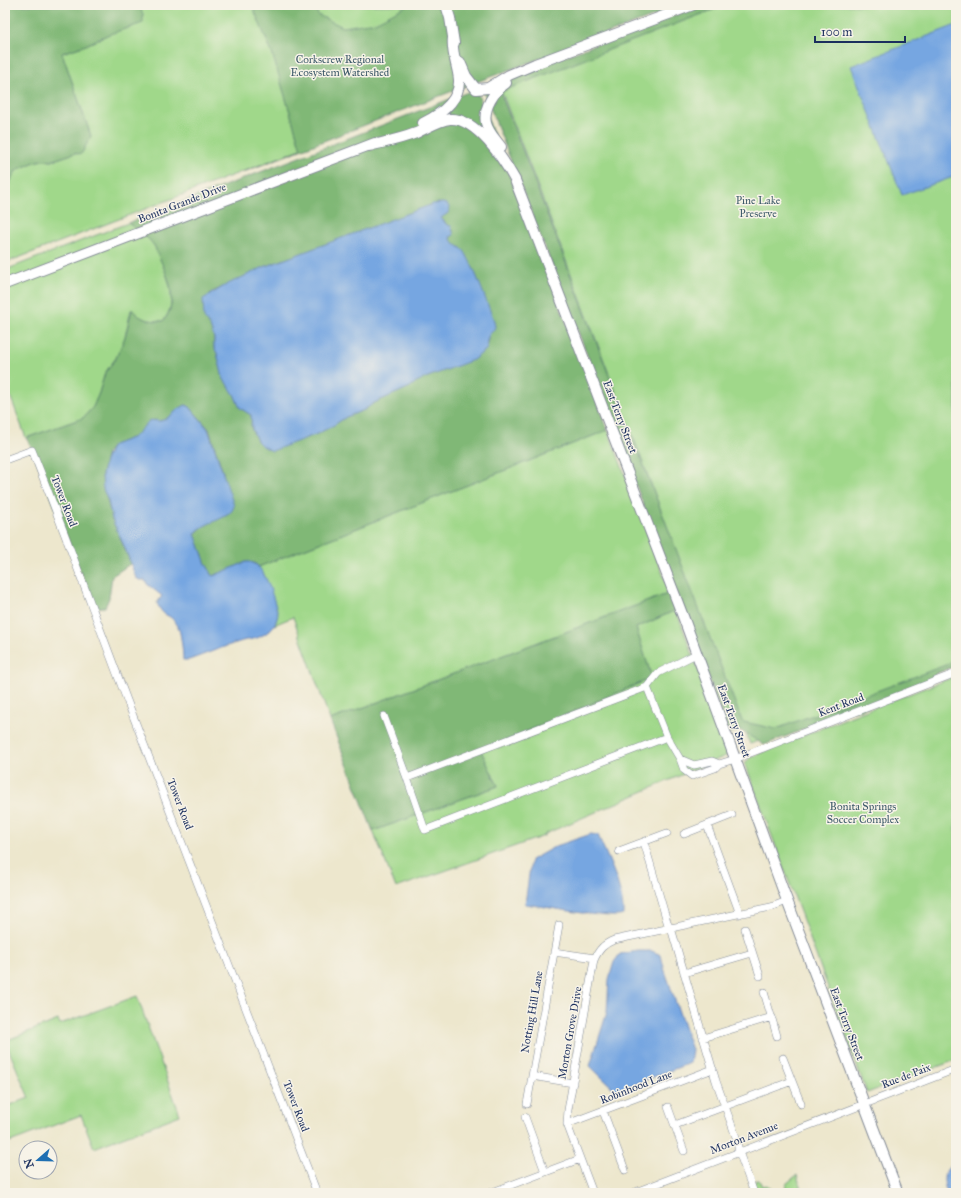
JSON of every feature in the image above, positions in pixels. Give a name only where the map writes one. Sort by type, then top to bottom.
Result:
[{"type":"street","points":[[446,5],[450,18],[453,38],[463,70],[476,89],[482,92],[486,98],[486,109]]},
{"type":"street","points":[[456,94],[465,89],[488,88],[509,75],[538,63],[693,5]]},
{"type":"street","points":[[453,38],[452,46],[459,81],[453,101],[454,111],[458,117],[464,121],[471,122],[478,120],[483,116],[490,100],[502,85],[514,77],[530,71],[538,63]]},
{"type":"street","name":"Bonita Grande Drive","points":[[5,284],[369,146],[399,132],[417,126],[432,119],[447,107],[456,94]]},
{"type":"street","name":"East Terry Street","points":[[486,109],[487,127],[506,152],[519,174],[545,258]]},
{"type":"street","name":"Bonita Grande Drive","points":[[369,146],[404,137],[450,119],[464,121]]},
{"type":"street","name":"East Terry Street","points":[[464,121],[482,135],[508,167],[515,180],[696,654],[787,901],[898,1193]]},
{"type":"street","name":"Tower Road","points":[[5,460],[32,450],[317,1193]]},
{"type":"street","points":[[407,778],[647,687],[658,673],[696,654]]},
{"type":"street","name":"Kent Road","points":[[719,764],[956,673]]},
{"type":"street","points":[[647,687],[667,737],[685,771],[692,776],[715,768],[719,764],[712,761],[694,765],[680,759]]},
{"type":"street","points":[[384,716],[425,830],[667,737]]},
{"type":"street","points":[[685,771],[689,762]]},
{"type":"street","points":[[684,834],[732,815]]},
{"type":"street","points":[[707,825],[740,914]]},
{"type":"street","points":[[619,851],[667,833]]},
{"type":"street","points":[[644,842],[703,1038],[736,1136],[739,1152],[754,1193]]},
{"type":"street","points":[[554,952],[595,958],[602,947],[614,940],[740,914],[771,907],[787,901]]},
{"type":"street","name":"Notting Hill Lane","points":[[527,1104],[559,924]]},
{"type":"street","points":[[745,929],[760,976]]},
{"type":"street","points":[[684,973],[752,953]]},
{"type":"street","name":"Morton Grove Drive","points":[[593,1193],[567,1124],[572,1083],[595,958]]},
{"type":"street","points":[[764,992],[777,1036]]},
{"type":"street","points":[[703,1038],[772,1017]]},
{"type":"street","points":[[783,1058],[801,1104]]},
{"type":"street","name":"Robinhood Lane","points":[[567,1124],[603,1112],[713,1069]]},
{"type":"street","name":"Rue de Paix","points":[[864,1104],[956,1069]]},
{"type":"street","points":[[532,1076],[572,1083]]},
{"type":"street","points":[[675,1125],[792,1081]]},
{"type":"street","name":"Morton Avenue","points":[[633,1193],[864,1104]]},
{"type":"street","points":[[668,1106],[684,1151]]},
{"type":"street","points":[[603,1112],[625,1170]]},
{"type":"street","points":[[525,1117],[545,1172]]},
{"type":"street","points":[[490,1193],[580,1159]]},
{"type":"street","points":[[653,1185],[656,1193]]},
{"type":"green space","points":[[5,5],[142,5],[139,6],[143,14],[143,23],[107,35],[86,45],[62,53],[91,136],[82,153],[75,153],[51,161],[37,161],[19,169],[15,172],[5,192]]},
{"type":"green space","name":"Corkscrew Regional Ecosystem Watershed","points":[[252,5],[314,5],[318,15],[343,27],[375,22],[408,5],[684,5],[463,87],[241,173],[301,149],[272,53]]},
{"type":"green space","points":[[436,5],[280,78],[301,149],[5,263],[5,192],[15,172],[37,161],[51,161],[75,153],[91,136],[62,53],[86,45],[107,35],[138,6]]},
{"type":"green space","points":[[702,5],[725,5],[503,91],[501,94],[742,721],[776,729],[956,661],[956,666],[936,673],[931,681],[856,711],[840,705],[835,717],[764,745],[740,730],[729,733],[583,344],[482,87]]},
{"type":"green space","name":"Pine Lake Preserve","points":[[726,5],[956,5],[956,666],[750,744],[501,90]]},
{"type":"green space","points":[[476,89],[608,430],[258,567],[255,563],[246,562],[213,576],[206,564],[195,535],[206,525],[229,514],[223,472],[209,429],[190,407],[186,405],[163,420],[155,420],[134,437],[113,445],[107,452],[102,475],[103,484],[112,519],[131,564],[112,576],[109,598],[105,607],[95,608],[32,448],[26,438],[83,418],[93,407],[105,373],[116,358],[125,337],[132,309],[138,316],[154,321],[163,321],[168,314],[172,298],[166,272],[153,244],[147,237],[128,223]],"holes":[[[437,203],[447,204],[448,213],[440,217],[453,230],[450,237],[451,241],[463,250],[476,275],[490,313],[487,349],[469,361],[416,382],[410,387],[374,403],[364,410],[346,417],[317,434],[269,448],[262,445],[253,432],[251,415],[240,408],[234,394],[223,378],[217,353],[214,348],[214,338],[210,326],[210,293],[264,267]]]},
{"type":"green space","points":[[128,223],[147,237],[153,244],[166,272],[171,298],[168,314],[163,321],[154,321],[142,318],[131,310],[125,337],[116,358],[105,373],[93,407],[83,418],[26,438],[5,382],[5,270]]},
{"type":"green space","points":[[608,430],[670,593],[330,720],[293,617],[274,625],[278,613],[264,574],[258,567]]},
{"type":"green space","points":[[670,593],[676,610],[636,628],[652,678],[481,751],[498,786],[373,831],[330,720]]},
{"type":"green space","points":[[676,610],[730,754],[545,834],[544,836],[396,888],[373,831],[498,786],[481,751],[652,678],[636,628]]},
{"type":"green space","name":"Bonita Springs Soccer Complex","points":[[956,676],[956,1060],[867,1093],[745,763],[751,757]]},
{"type":"green space","points":[[137,996],[180,1115],[94,1148],[81,1115],[10,1142],[5,1130],[5,1107],[29,1098],[5,1041],[58,1020],[60,1024]]},
{"type":"green space","points":[[797,1175],[802,1193],[785,1193],[786,1184]]},
{"type":"green space","points":[[756,1180],[759,1180],[762,1186],[766,1185],[770,1187],[770,1193],[757,1193],[753,1184]]},
{"type":"water","points":[[956,25],[956,176],[902,195],[851,66]]},
{"type":"water","points":[[433,204],[447,204],[450,208],[448,213],[441,218],[447,225],[451,226],[454,235],[450,237],[451,240],[465,252],[481,286],[494,321],[495,327],[487,339],[487,349],[473,360],[416,382],[410,387],[374,403],[364,410],[346,417],[317,434],[272,451],[261,445],[257,441],[252,429],[251,415],[240,408],[234,394],[223,378],[217,353],[214,348],[214,338],[210,326],[204,318],[203,299],[226,285],[264,267]]},
{"type":"water","points":[[186,405],[190,407],[208,429],[234,506],[232,511],[228,514],[204,526],[195,534],[206,564],[213,576],[246,562],[253,563],[263,573],[267,581],[278,613],[274,626],[260,637],[242,641],[189,660],[183,660],[178,626],[171,617],[159,608],[157,603],[162,596],[147,584],[145,580],[136,578],[112,519],[108,501],[103,489],[102,475],[105,461],[113,445],[134,437],[150,420],[163,420]]},
{"type":"water","points":[[591,834],[598,835],[615,874],[623,905],[623,915],[606,916],[525,904],[531,860],[556,846]]},
{"type":"water","points":[[638,951],[652,951],[661,955],[692,1050],[690,1063],[616,1091],[590,1066],[607,1012],[609,979],[614,962],[620,954]]},
{"type":"water","points":[[956,1162],[956,1193],[947,1193],[944,1184],[944,1176],[951,1165]]}]
